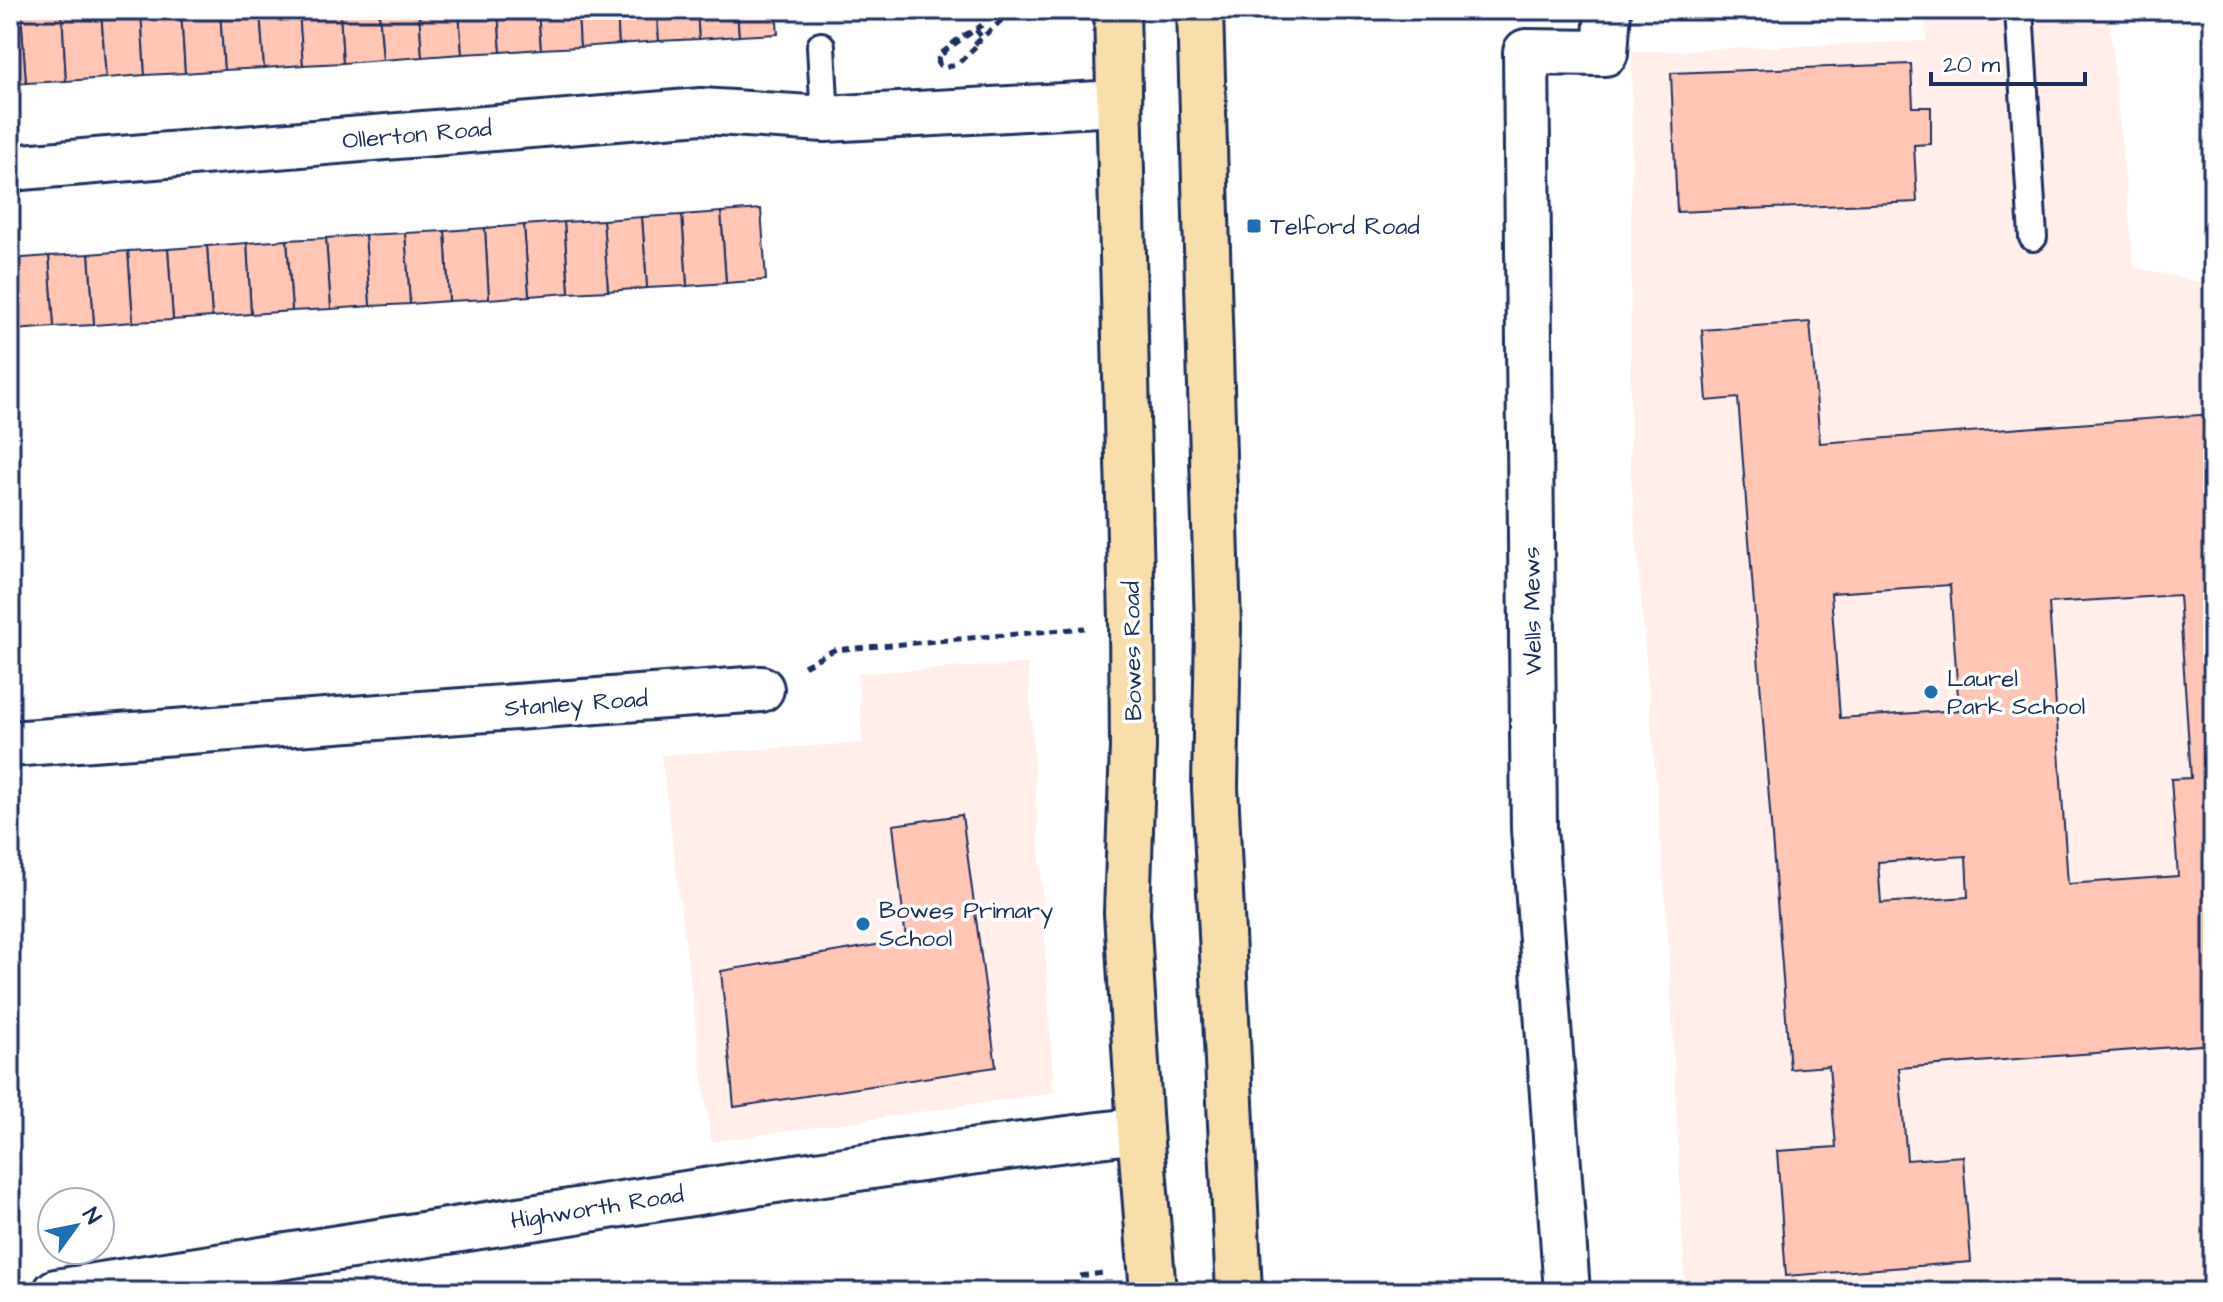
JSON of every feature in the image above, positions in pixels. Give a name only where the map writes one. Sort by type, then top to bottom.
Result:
[{"type":"highway","name":"Bowes Road","points":[[1117,10],[1132,622],[1133,746],[1127,913],[1153,1292]]},
{"type":"highway","points":[[1200,10],[1218,627],[1215,787],[1239,1292]]},
{"type":"street","name":"Wells Mews","points":[[1567,1292],[1534,828],[1526,52],[1605,53],[1608,10]]},
{"type":"street","name":"Ollerton Road","points":[[10,168],[701,111],[825,119],[1118,103]]},
{"type":"street","name":"Stanley Road","points":[[10,744],[761,689]]},
{"type":"street","name":"Highworth Road","points":[[56,1292],[188,1269],[733,1187],[1063,1138],[1140,1130]]},
{"type":"lane","points":[[2019,10],[2033,237]]},
{"type":"lane","points":[[821,46],[825,119]]},
{"type":"path","points":[[837,14],[882,10]]},
{"type":"path","points":[[956,65],[979,43],[981,36],[976,30],[968,32],[939,57],[938,64],[944,68],[954,65],[977,43],[989,32],[1012,12],[1013,10]]},
{"type":"path","points":[[943,52],[982,25]]},
{"type":"path","points":[[761,689],[834,650],[1054,632],[1132,622]]},
{"type":"path","points":[[1080,1276],[1111,1273]]},
{"type":"shaded area","name":"Laurel Park School","points":[[1925,10],[2108,10],[2134,267],[2213,285],[2213,1292],[1685,1292],[1667,920],[1630,463],[1632,52],[1926,41]]},
{"type":"shaded area","name":"Bowes Primary School","points":[[1028,664],[1054,1093],[711,1142],[661,755],[862,743],[858,673]]},
{"type":"building","points":[[62,10],[66,81],[26,83],[21,12]]},
{"type":"building","points":[[62,10],[101,10],[106,78],[66,81]]},
{"type":"building","points":[[101,10],[141,10],[145,75],[106,78]]},
{"type":"building","points":[[141,10],[181,10],[185,73],[145,75]]},
{"type":"building","points":[[181,10],[220,10],[224,70],[185,73]]},
{"type":"building","points":[[220,10],[260,10],[264,68],[224,70]]},
{"type":"building","points":[[260,10],[299,10],[303,65],[264,68]]},
{"type":"building","points":[[299,10],[340,10],[343,63],[303,65]]},
{"type":"building","points":[[340,10],[379,10],[383,60],[343,63]]},
{"type":"building","points":[[379,10],[419,10],[422,57],[383,60]]},
{"type":"building","points":[[419,10],[459,10],[462,54],[422,57]]},
{"type":"building","points":[[459,10],[498,10],[501,52],[462,54]]},
{"type":"building","points":[[498,10],[538,10],[541,49],[501,52]]},
{"type":"building","points":[[538,10],[578,10],[580,47],[541,49]]},
{"type":"building","points":[[578,10],[617,10],[619,44],[580,47]]},
{"type":"building","points":[[617,10],[657,10],[659,41],[619,44]]},
{"type":"building","points":[[657,10],[697,10],[699,39],[659,41]]},
{"type":"building","points":[[697,10],[737,10],[739,36],[699,39]]},
{"type":"building","points":[[737,10],[776,10],[778,34],[739,36]]},
{"type":"building","points":[[21,12],[26,83],[10,84],[10,13]]},
{"type":"building","points":[[1911,64],[1913,107],[1931,107],[1931,144],[1914,145],[1917,202],[1677,212],[1671,73]]},
{"type":"building","points":[[761,209],[766,280],[726,283],[721,212]]},
{"type":"building","points":[[721,212],[726,283],[687,286],[682,215]]},
{"type":"building","points":[[682,215],[687,286],[647,288],[642,217]]},
{"type":"building","points":[[642,217],[647,288],[608,291],[603,220]]},
{"type":"building","points":[[603,220],[608,291],[569,293],[564,222]]},
{"type":"building","points":[[564,222],[569,293],[529,296],[524,225]]},
{"type":"building","points":[[524,225],[529,296],[489,299],[485,228]]},
{"type":"building","points":[[485,228],[489,299],[449,301],[445,231]]},
{"type":"building","points":[[445,231],[449,301],[410,304],[405,233]]},
{"type":"building","points":[[405,233],[410,304],[370,306],[365,235]]},
{"type":"building","points":[[365,235],[370,306],[331,309],[326,238]]},
{"type":"building","points":[[326,238],[331,309],[292,311],[287,240]]},
{"type":"building","points":[[287,240],[292,311],[251,314],[247,243]]},
{"type":"building","points":[[247,243],[251,314],[212,317],[207,246]]},
{"type":"building","points":[[207,246],[212,317],[173,320],[168,249]]},
{"type":"building","points":[[168,249],[173,320],[133,322],[128,251]]},
{"type":"building","points":[[128,251],[133,322],[94,325],[89,254]]},
{"type":"building","points":[[89,254],[94,325],[54,327],[49,256]]},
{"type":"building","points":[[49,256],[54,327],[15,330],[10,259]]},
{"type":"building","points":[[10,260],[15,330],[10,330]]},
{"type":"building","points":[[1810,322],[1820,443],[2213,414],[2213,1044],[1899,1068],[1907,1160],[1963,1156],[1971,1262],[1786,1276],[1777,1151],[1836,1147],[1829,1066],[1790,1069],[1738,398],[1707,401],[1702,330]],"holes":[[[1950,585],[1959,710],[1840,718],[1831,593]],[[2179,595],[2191,778],[2171,779],[2178,876],[2068,884],[2049,603]],[[1966,856],[1968,897],[1881,903],[1878,862]]]},
{"type":"building","points":[[962,815],[996,1067],[734,1107],[721,971],[906,940],[893,825]]},
{"type":"place","name":"Telford Road","points":[[1254,226]]},
{"type":"place","name":"Laurel Park School","points":[[1931,692]]},
{"type":"place","name":"Bowes Primary School","points":[[863,924]]}]
